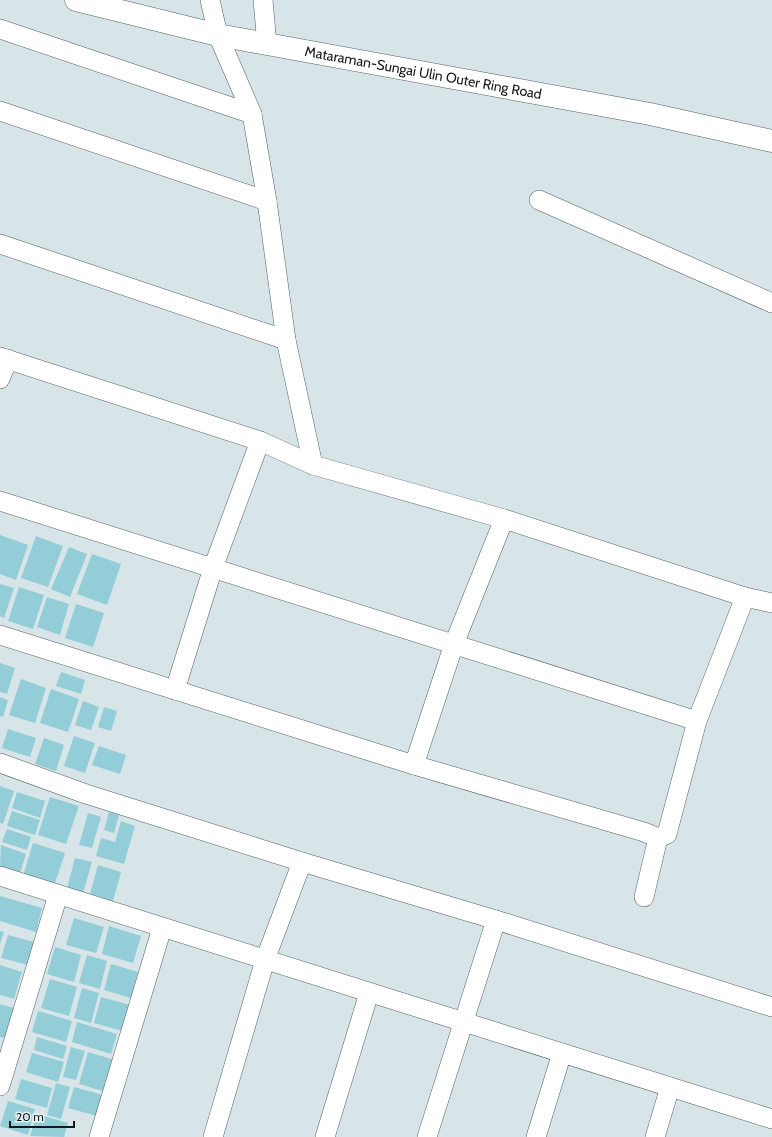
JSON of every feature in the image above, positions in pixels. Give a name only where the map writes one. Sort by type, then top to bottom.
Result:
[{"type":"main road","name":"Mataraman-Sungai Ulin Outer Ring Road","points":[[76,0],[218,35],[267,45],[642,113],[772,142]]},
{"type":"street","points":[[210,0],[218,35],[252,114],[267,201],[286,340],[313,465]]},
{"type":"street","points":[[263,0],[267,45]]},
{"type":"street","points":[[0,29],[252,114]]},
{"type":"street","points":[[0,111],[267,201]]},
{"type":"street","points":[[539,200],[772,303]]},
{"type":"street","points":[[0,244],[286,340]]},
{"type":"street","points":[[0,379],[4,358],[260,441],[313,465],[504,519],[745,597],[772,603]]},
{"type":"street","points":[[175,690],[213,568],[260,441]]},
{"type":"street","points":[[0,501],[697,721]]},
{"type":"street","points":[[414,765],[454,644],[504,519]]},
{"type":"street","points":[[0,635],[414,765],[644,832],[658,838],[667,834],[697,721],[745,597]]},
{"type":"street","points":[[0,764],[86,794],[302,862],[496,920],[772,1007]]},
{"type":"street","points":[[644,897],[658,838]]},
{"type":"street","points":[[213,1137],[265,960],[302,862]]},
{"type":"street","points":[[0,876],[772,1119]]},
{"type":"street","points":[[0,1086],[58,895]]},
{"type":"street","points":[[427,1137],[496,920]]},
{"type":"street","points":[[99,1137],[162,928]]},
{"type":"street","points":[[325,1137],[369,993]]},
{"type":"street","points":[[536,1137],[562,1053]]},
{"type":"street","points":[[655,1137],[670,1087]]},
{"type":"building","points":[[0,535],[28,545],[16,580],[0,574]]},
{"type":"building","points":[[36,536],[63,546],[48,587],[21,578]]},
{"type":"building","points":[[69,547],[87,554],[70,597],[51,589]]},
{"type":"building","points":[[92,554],[121,564],[107,605],[77,594]]},
{"type":"building","points":[[0,584],[14,588],[4,618],[0,616]]},
{"type":"building","points":[[19,587],[44,595],[33,629],[8,621]]},
{"type":"building","points":[[47,597],[69,604],[60,635],[37,627]]},
{"type":"building","points":[[76,604],[104,613],[93,647],[65,638]]},
{"type":"building","points":[[0,663],[15,668],[7,694],[0,692]]},
{"type":"building","points":[[61,672],[85,680],[81,694],[56,686]]},
{"type":"building","points":[[21,679],[46,688],[35,723],[9,715]]},
{"type":"building","points":[[51,689],[79,699],[68,732],[40,723]]},
{"type":"building","points":[[0,697],[8,700],[3,717],[0,716]]},
{"type":"building","points":[[83,701],[99,707],[91,730],[75,725]]},
{"type":"building","points":[[104,707],[117,711],[111,731],[98,727]]},
{"type":"building","points":[[8,729],[36,738],[30,757],[2,748]]},
{"type":"building","points":[[74,736],[95,743],[85,773],[64,766]]},
{"type":"building","points":[[44,738],[64,745],[56,771],[35,764]]},
{"type":"building","points":[[99,746],[126,755],[120,774],[92,765]]},
{"type":"building","points":[[0,786],[14,791],[3,824],[0,823]]},
{"type":"building","points":[[17,792],[45,801],[40,818],[12,808]]},
{"type":"building","points":[[50,797],[79,806],[66,844],[38,835]]},
{"type":"building","points":[[12,811],[40,820],[35,835],[7,826]]},
{"type":"building","points":[[109,812],[119,815],[114,833],[104,830]]},
{"type":"building","points":[[88,813],[101,817],[92,848],[79,845]]},
{"type":"building","points":[[121,821],[135,826],[124,864],[96,856],[101,838],[115,842]]},
{"type":"building","points":[[7,829],[31,837],[27,850],[2,842]]},
{"type":"building","points":[[33,843],[65,853],[54,886],[23,876]]},
{"type":"building","points":[[1,845],[26,854],[20,873],[0,867]]},
{"type":"building","points":[[75,858],[92,862],[83,893],[67,888]]},
{"type":"building","points":[[98,865],[121,872],[113,901],[90,894]]},
{"type":"building","points":[[0,896],[42,908],[36,932],[0,921]]},
{"type":"building","points":[[74,918],[104,927],[96,953],[66,945]]},
{"type":"building","points":[[109,926],[141,936],[133,963],[102,954]]},
{"type":"building","points":[[0,931],[4,932],[0,944]]},
{"type":"building","points":[[8,935],[34,942],[28,965],[1,958]]},
{"type":"building","points":[[55,947],[81,955],[74,982],[47,974]]},
{"type":"building","points":[[87,955],[107,961],[100,989],[79,983]]},
{"type":"building","points":[[111,964],[138,972],[131,998],[104,990]]},
{"type":"building","points":[[0,965],[22,972],[14,999],[0,995]]},
{"type":"building","points":[[50,979],[77,987],[69,1016],[41,1008]]},
{"type":"building","points":[[82,988],[99,993],[91,1023],[74,1018]]},
{"type":"building","points":[[101,997],[130,1005],[122,1031],[94,1023]]},
{"type":"building","points":[[0,1004],[14,1008],[5,1038],[0,1037]]},
{"type":"building","points":[[38,1011],[72,1021],[66,1042],[32,1032]]},
{"type":"building","points":[[77,1022],[117,1034],[111,1054],[72,1042]]},
{"type":"building","points":[[37,1037],[67,1046],[63,1059],[34,1050]]},
{"type":"building","points":[[71,1047],[85,1051],[76,1080],[63,1077]]},
{"type":"building","points":[[88,1052],[115,1060],[106,1092],[79,1084]]},
{"type":"building","points":[[32,1053],[64,1062],[58,1082],[26,1072]]},
{"type":"building","points":[[21,1079],[52,1088],[47,1108],[15,1099]]},
{"type":"building","points":[[56,1083],[70,1087],[61,1119],[47,1115]]},
{"type":"building","points":[[74,1087],[103,1095],[97,1116],[68,1108]]},
{"type":"building","points":[[8,1101],[35,1109],[28,1135],[0,1126]]},
{"type":"building","points":[[37,1114],[68,1123],[64,1137],[30,1136]]}]
